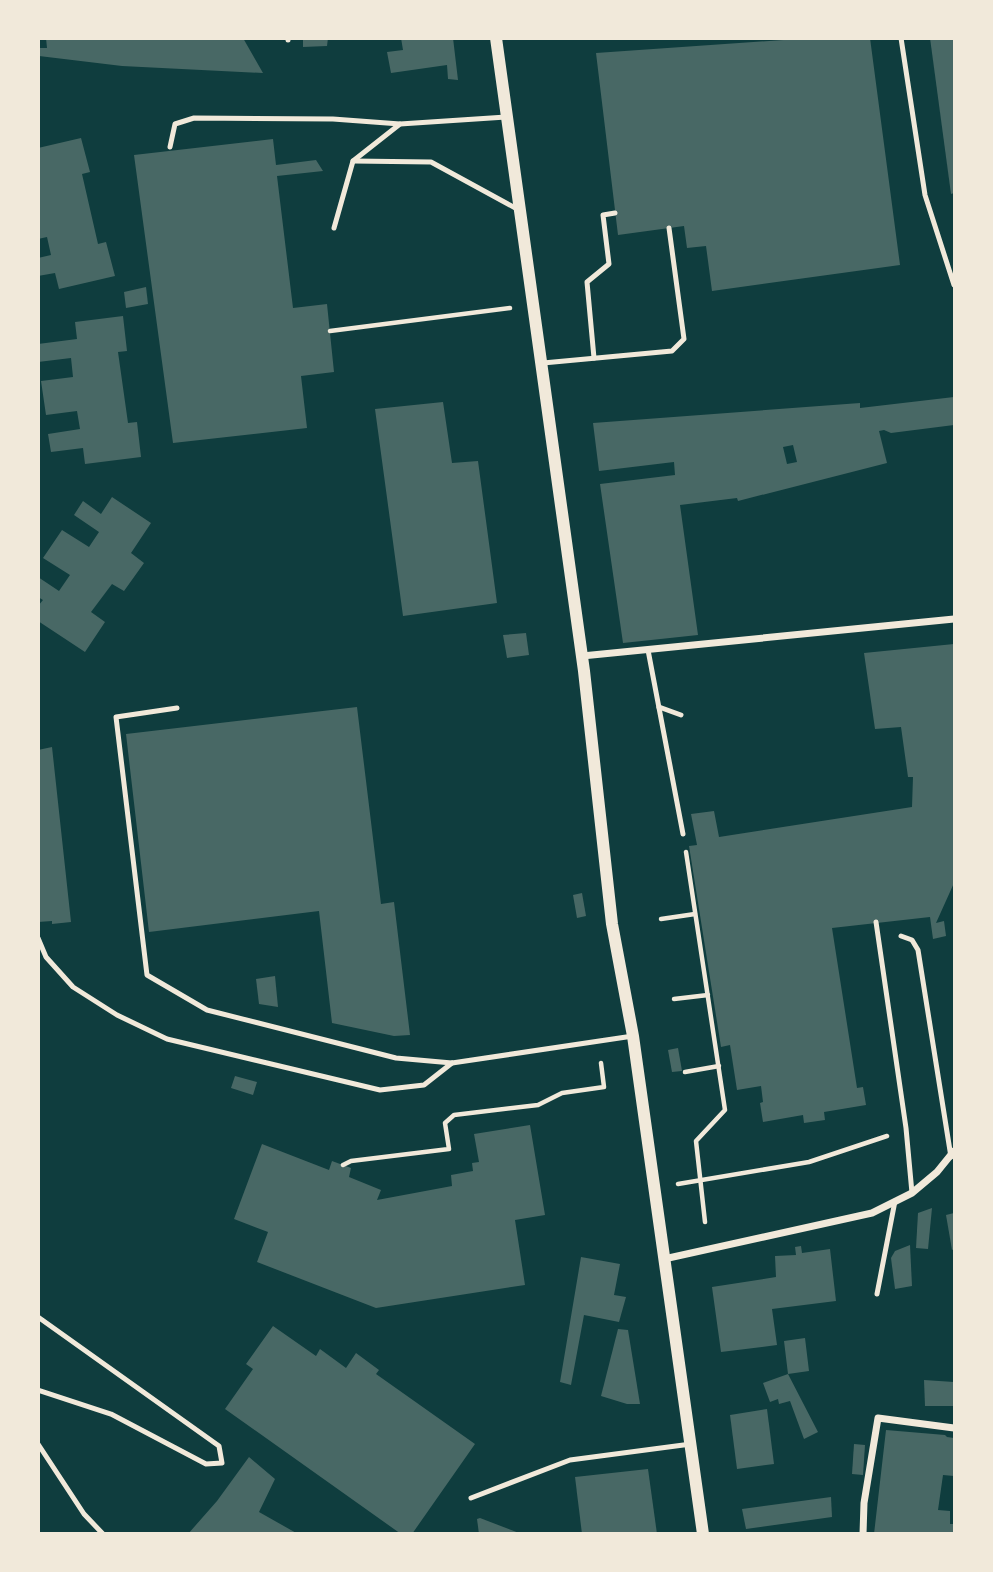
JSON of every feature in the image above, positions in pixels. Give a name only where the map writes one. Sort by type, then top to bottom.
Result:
[{"type":"street","points":[[496,38],[582,656],[612,924],[633,1037],[703,1534]]},
{"type":"street","points":[[582,656],[954,619]]},
{"type":"street","points":[[664,1259],[872,1213],[912,1193],[953,1154]]},
{"type":"street","points":[[863,1534],[864,1503],[878,1418],[954,1428]]},
{"type":"lane","points":[[901,38],[925,195],[954,285]]},
{"type":"lane","points":[[170,147],[175,124],[194,118],[333,119],[400,124],[507,117]]},
{"type":"lane","points":[[334,228],[353,161],[400,124]]},
{"type":"lane","points":[[353,161],[431,162],[519,210]]},
{"type":"lane","points":[[594,358],[587,282],[609,264],[603,215],[615,213]]},
{"type":"lane","points":[[540,363],[672,351],[684,339],[669,228]]},
{"type":"lane","points":[[648,650],[683,834]]},
{"type":"lane","points":[[659,707],[681,715]]},
{"type":"lane","points":[[177,708],[116,717],[147,975],[207,1010],[396,1058],[452,1063],[633,1037]]},
{"type":"lane","points":[[876,922],[906,1128],[912,1193]]},
{"type":"lane","points":[[901,936],[912,940],[918,950],[953,1154]]},
{"type":"lane","points":[[38,938],[46,957],[73,987],[117,1015],[167,1040],[380,1090],[425,1085],[452,1063]]},
{"type":"lane","points":[[877,1294],[895,1201]]},
{"type":"lane","points":[[38,1317],[219,1446],[222,1463],[206,1464],[111,1414],[38,1390]]},
{"type":"lane","points":[[38,1444],[84,1514],[103,1534]]},
{"type":"lane","points":[[471,1498],[570,1460],[691,1444]]},
{"type":"path","points":[[330,331],[532,305]]},
{"type":"path","points":[[686,853],[725,1110],[696,1141],[705,1222]]},
{"type":"path","points":[[661,919],[695,914]]},
{"type":"path","points":[[674,999],[708,995]]},
{"type":"path","points":[[342,1165],[351,1161],[449,1149],[445,1123],[454,1115],[538,1105],[562,1093],[604,1087],[597,1041]]},
{"type":"path","points":[[685,1072],[719,1066]]},
{"type":"path","points":[[676,1184],[808,1162],[906,1128]]},
{"type":"building","points":[[46,38],[243,38],[263,73],[122,66],[39,56],[38,48],[47,48]]},
{"type":"building","points":[[303,38],[328,38],[327,46],[303,47]]},
{"type":"building","points":[[401,38],[453,38],[458,80],[448,79],[447,65],[391,73],[387,52],[403,50]]},
{"type":"building","points":[[812,38],[870,38],[900,265],[712,291],[706,246],[687,248],[684,226],[618,235],[596,53]]},
{"type":"building","points":[[930,38],[954,38],[954,193],[951,194]]},
{"type":"building","points":[[81,138],[90,172],[82,174],[98,244],[106,242],[115,276],[59,289],[55,273],[38,276],[38,258],[51,255],[47,237],[38,239],[38,148]]},
{"type":"building","points":[[273,139],[276,165],[316,160],[323,171],[277,176],[293,308],[327,304],[334,372],[301,376],[307,428],[173,443],[134,155]]},
{"type":"building","points":[[146,287],[148,304],[126,308],[124,292]]},
{"type":"building","points":[[123,316],[127,351],[118,352],[128,423],[137,422],[141,457],[85,464],[83,448],[51,452],[48,434],[80,429],[77,411],[46,415],[41,381],[73,377],[71,358],[38,362],[38,344],[77,339],[75,322]]},
{"type":"building","points":[[954,397],[954,425],[891,433],[879,431],[887,463],[738,501],[737,498],[680,505],[698,635],[623,643],[600,484],[675,475],[674,462],[599,471],[593,423],[860,403],[860,408]],"holes":[[[793,445],[797,462],[787,464],[783,447]]]},
{"type":"building","points":[[443,402],[452,463],[478,461],[497,603],[403,616],[375,409]]},
{"type":"building","points":[[112,497],[151,523],[131,553],[144,563],[124,591],[112,584],[91,612],[105,622],[85,652],[38,621],[38,606],[43,600],[38,597],[38,577],[59,591],[70,575],[43,558],[62,530],[89,547],[99,532],[74,515],[83,501],[101,514]]},
{"type":"building","points":[[526,633],[529,655],[507,658],[503,635]]},
{"type":"building","points":[[954,644],[954,883],[936,923],[944,921],[946,936],[933,939],[930,917],[832,928],[857,1088],[863,1087],[866,1105],[824,1112],[825,1120],[804,1123],[803,1115],[763,1122],[761,1086],[737,1090],[730,1045],[721,1047],[689,846],[697,845],[691,814],[714,811],[719,837],[912,807],[913,777],[908,777],[901,727],[875,729],[864,653]]},
{"type":"building","points":[[357,707],[381,904],[394,902],[410,1035],[394,1036],[332,1023],[319,911],[149,932],[126,734]]},
{"type":"building","points":[[52,747],[71,922],[52,924],[52,921],[38,922],[38,750]]},
{"type":"building","points":[[582,893],[586,916],[577,918],[573,895]]},
{"type":"building","points":[[275,976],[278,1007],[259,1004],[256,979]]},
{"type":"building","points":[[678,1048],[682,1071],[672,1072],[668,1050]]},
{"type":"building","points":[[235,1076],[257,1082],[253,1095],[231,1088]]},
{"type":"building","points":[[530,1125],[545,1215],[515,1220],[525,1285],[376,1308],[257,1262],[268,1232],[234,1219],[262,1144],[329,1170],[332,1161],[351,1168],[349,1177],[381,1190],[377,1200],[452,1186],[451,1175],[473,1171],[472,1163],[479,1162],[474,1134]]},
{"type":"building","points":[[932,1208],[928,1249],[916,1248],[918,1213]]},
{"type":"building","points":[[954,1213],[954,1249],[952,1250],[946,1215]]},
{"type":"building","points":[[910,1245],[912,1286],[895,1289],[891,1258],[895,1251]]},
{"type":"building","points":[[801,1246],[802,1253],[830,1249],[836,1301],[772,1309],[777,1345],[721,1352],[712,1287],[776,1277],[775,1256],[796,1255],[795,1247]]},
{"type":"building","points":[[581,1257],[620,1264],[614,1295],[626,1297],[619,1322],[584,1315],[571,1385],[560,1382]]},
{"type":"building","points":[[273,1326],[316,1356],[320,1349],[346,1368],[356,1353],[379,1370],[376,1374],[475,1444],[412,1534],[401,1534],[225,1409],[253,1369],[246,1364]]},
{"type":"building","points":[[618,1329],[628,1330],[640,1404],[627,1404],[601,1396]]},
{"type":"building","points":[[805,1338],[809,1371],[788,1374],[784,1341]]},
{"type":"building","points":[[788,1374],[818,1432],[804,1439],[790,1401],[779,1404],[778,1399],[770,1402],[763,1383]]},
{"type":"building","points":[[924,1380],[954,1382],[954,1406],[925,1406]]},
{"type":"building","points":[[767,1409],[774,1464],[737,1469],[730,1415]]},
{"type":"building","points":[[886,1430],[954,1438],[954,1476],[943,1475],[938,1510],[950,1511],[950,1524],[954,1524],[954,1534],[874,1534]]},
{"type":"building","points":[[854,1444],[865,1445],[863,1475],[852,1474]]},
{"type":"building","points":[[249,1457],[275,1479],[259,1512],[298,1534],[188,1534],[217,1501]]},
{"type":"building","points":[[648,1469],[657,1534],[582,1534],[575,1477]]},
{"type":"building","points":[[831,1497],[832,1517],[746,1529],[742,1509]]},
{"type":"building","points":[[477,1519],[519,1534],[479,1534]]}]
